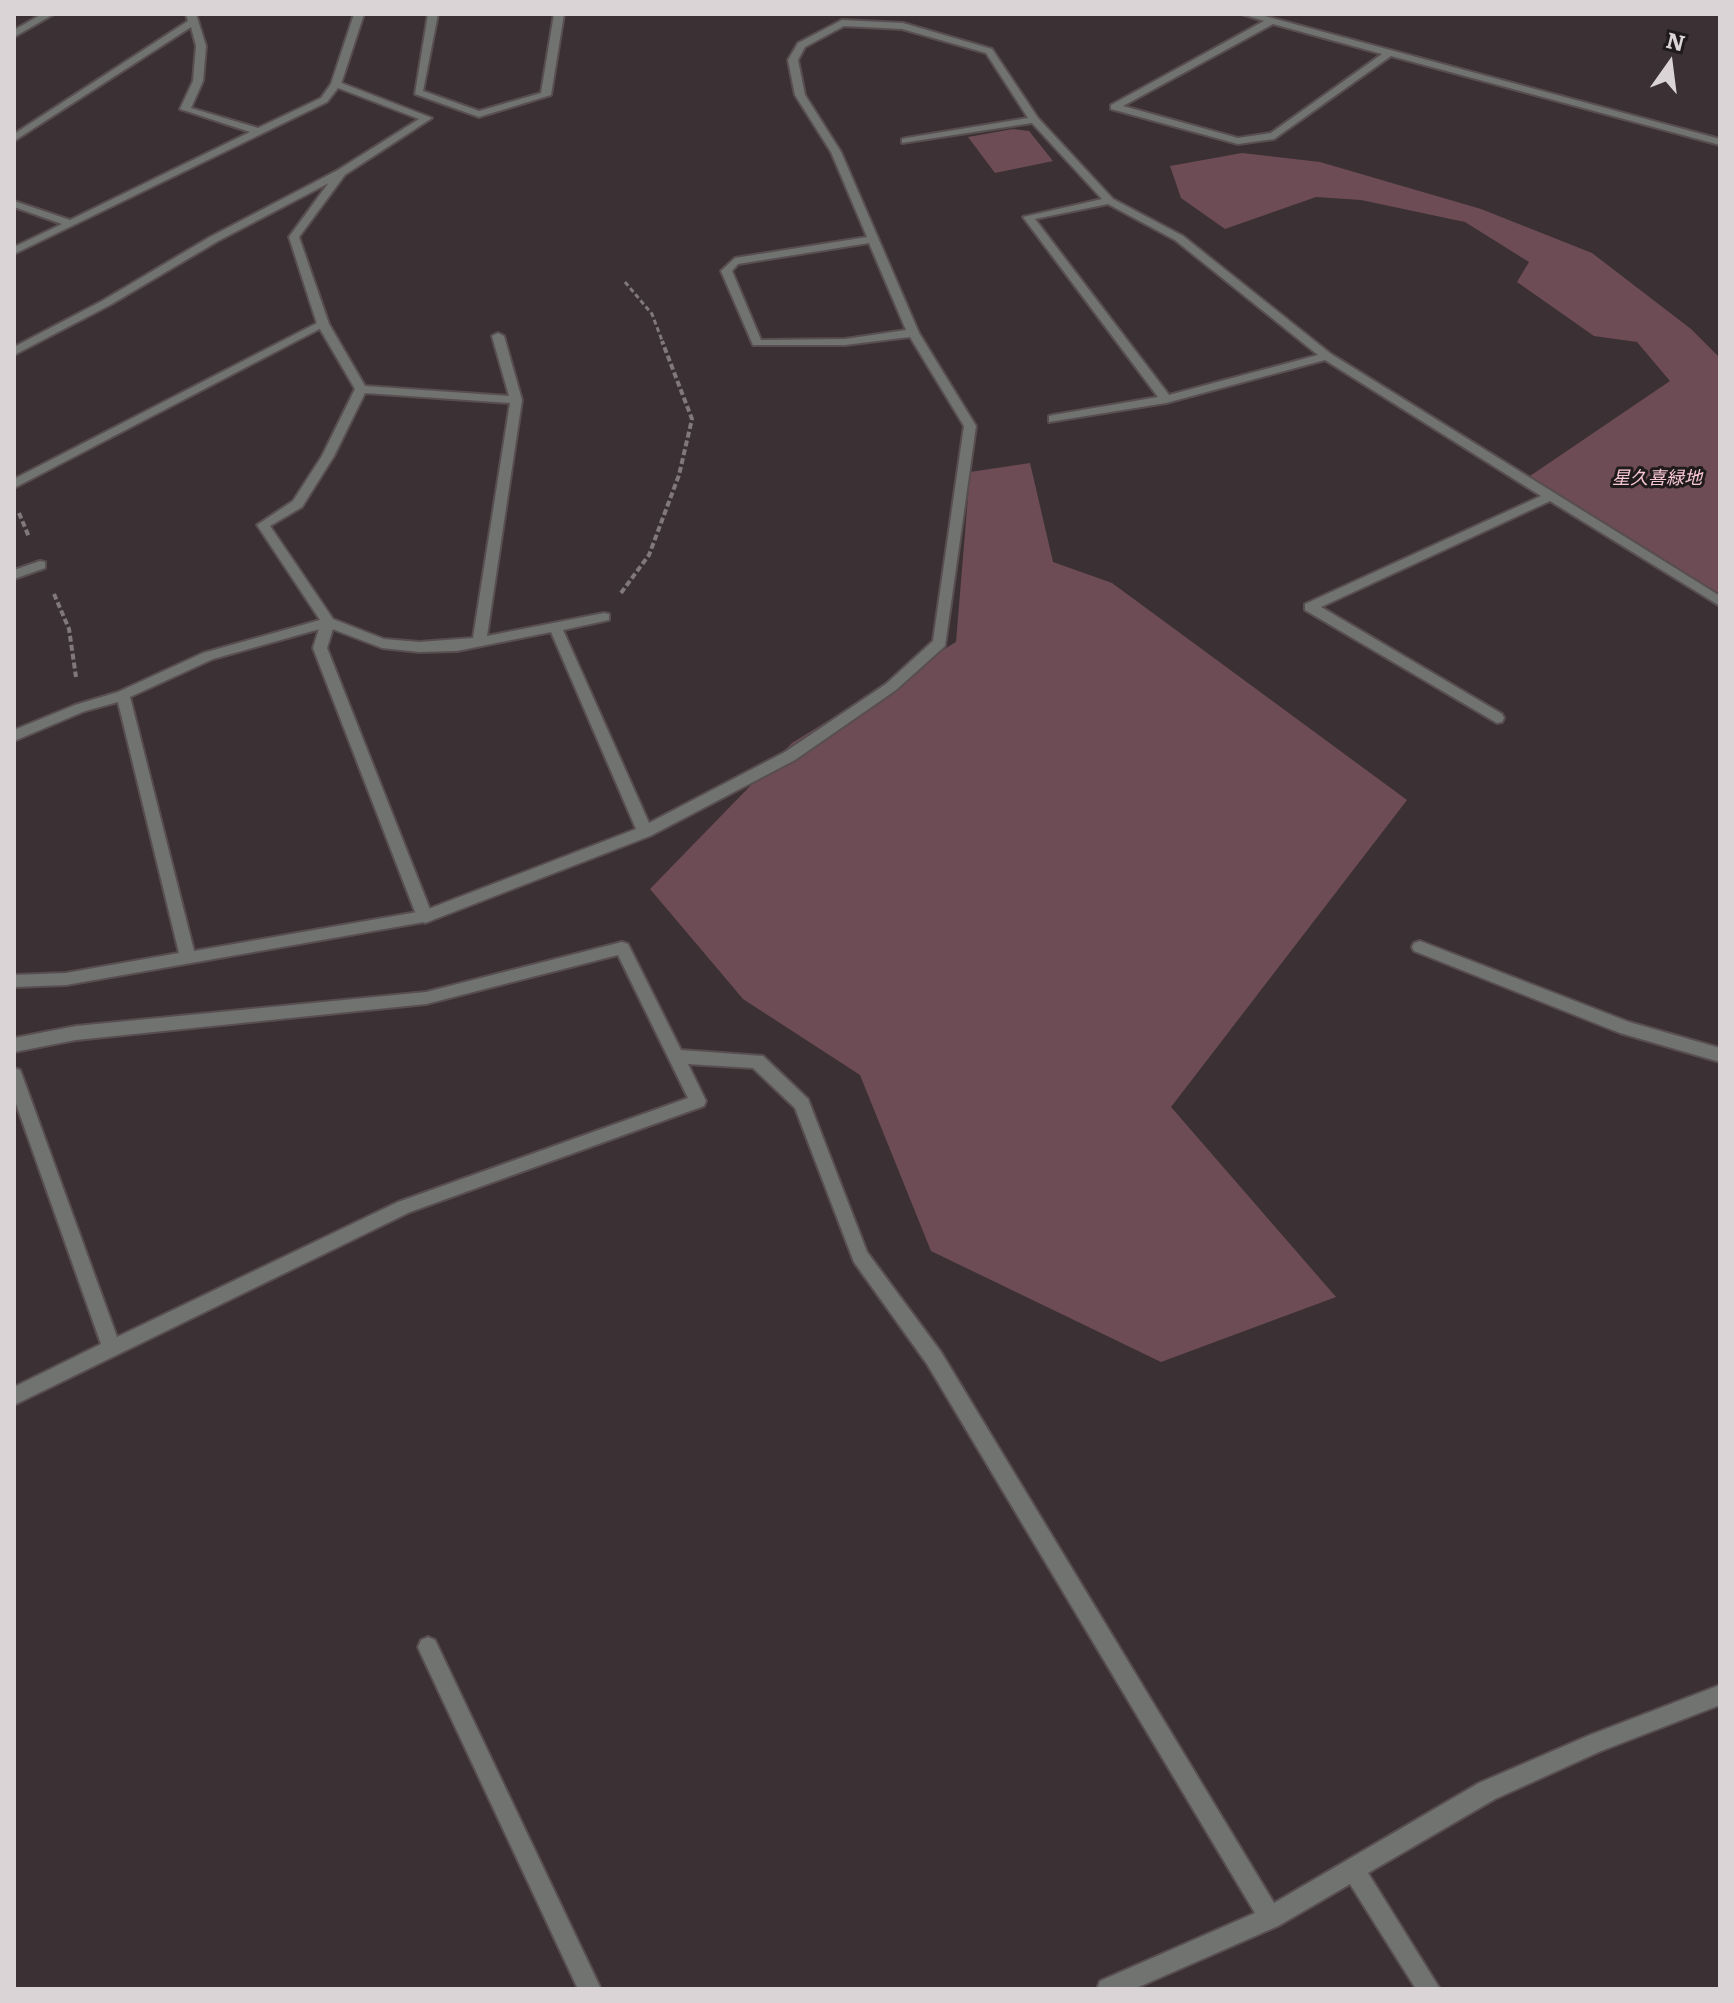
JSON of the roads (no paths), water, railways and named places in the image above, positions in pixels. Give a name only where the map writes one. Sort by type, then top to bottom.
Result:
[{"type":"street","points":[[14,34],[49,14]]},
{"type":"street","points":[[14,251],[324,100],[336,84],[359,14]]},
{"type":"street","points":[[433,14],[418,92],[479,114],[546,95],[559,14]]},
{"type":"street","points":[[827,14],[842,23],[903,26],[989,51],[1034,120],[1109,201],[1179,238],[1327,356],[1720,602]]},
{"type":"street","points":[[14,981],[66,979],[187,955],[425,917],[645,832],[790,756],[891,687],[940,643],[970,426],[913,333],[836,152],[800,95],[793,60],[801,45],[842,23],[872,14]]},
{"type":"street","points":[[1247,14],[1720,142]]},
{"type":"street","points":[[14,138],[192,18],[201,46],[198,81],[185,109],[259,132]]},
{"type":"street","points":[[1272,21],[1114,107],[1238,141],[1274,136],[1388,54]]},
{"type":"street","points":[[14,352],[106,303],[214,239],[342,172],[427,118],[336,84]]},
{"type":"street","points":[[906,141],[1034,120]]},
{"type":"street","points":[[342,172],[294,237],[323,324],[361,389]]},
{"type":"street","points":[[1109,201],[1028,217],[1166,399]]},
{"type":"street","points":[[14,204],[70,223]]},
{"type":"street","points":[[872,239],[735,261],[726,271],[757,343],[845,342],[913,333]]},
{"type":"street","points":[[14,484],[323,324]]},
{"type":"street","points":[[479,641],[516,400],[498,336]]},
{"type":"street","points":[[1053,419],[1166,399],[1327,356]]},
{"type":"street","points":[[361,389],[516,400]]},
{"type":"street","points":[[361,389],[328,456],[298,504],[263,525],[328,622],[382,643],[419,647],[479,641],[604,617]]},
{"type":"street","points":[[1497,718],[1310,607],[1549,497]]},
{"type":"street","points":[[14,575],[40,565]]},
{"type":"street","points":[[14,736],[80,708],[123,695],[208,656],[328,622]]},
{"type":"street","points":[[328,622],[320,648],[425,917]]},
{"type":"street","points":[[555,626],[645,832]]},
{"type":"street","points":[[123,695],[187,955]]},
{"type":"street","points":[[1420,947],[1626,1028],[1720,1055]]},
{"type":"street","points":[[14,1045],[76,1033],[426,998],[622,948],[698,1101],[404,1207],[111,1346],[14,1396]]},
{"type":"street","points":[[676,1057],[757,1061],[802,1104],[860,1256],[934,1358],[1270,1918]]},
{"type":"street","points":[[14,1075],[111,1346]]},
{"type":"street","points":[[428,1647],[590,1989]]},
{"type":"street","points":[[1108,1989],[1270,1918],[1487,1791],[1597,1742],[1720,1695]]},
{"type":"street","points":[[1354,1870],[1429,1989]]},
{"type":"park label","name":"星久喜緑地","points":[[1657,479]]}]
